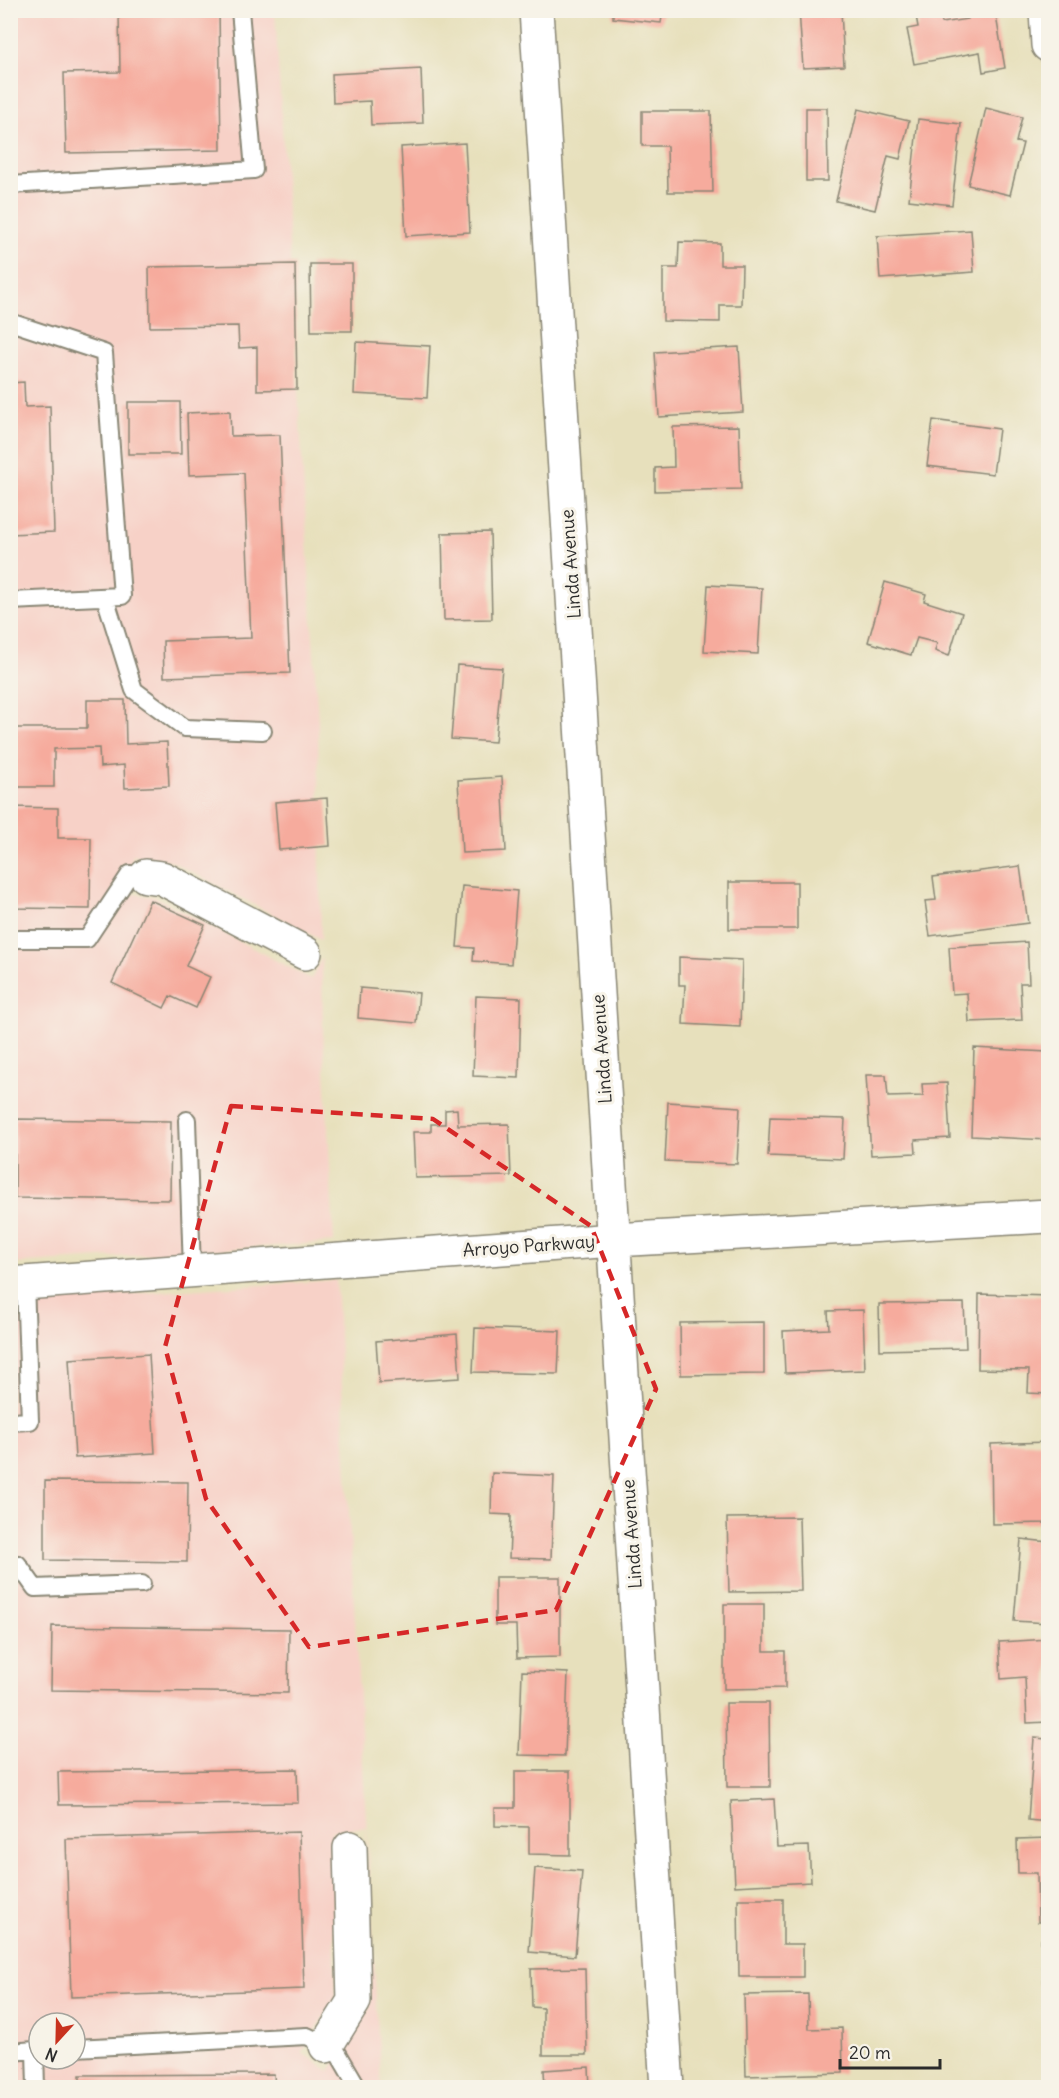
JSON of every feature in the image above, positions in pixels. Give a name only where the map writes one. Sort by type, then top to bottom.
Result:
[{"type":"street","name":"Linda Avenue","points":[[536,10],[667,2088]]},
{"type":"street","points":[[1046,10],[1048,45]]},
{"type":"street","points":[[146,876],[162,878],[305,953]]},
{"type":"street","name":"Arroyo Parkway","points":[[18,1283],[614,1240],[1048,1216]]},
{"type":"street","points":[[327,2046],[354,2001],[350,1848]]},
{"type":"lane","points":[[10,184],[254,170],[240,10]]},
{"type":"lane","points":[[10,322],[104,353],[122,596],[10,601]]},
{"type":"lane","points":[[105,597],[134,690],[185,728],[263,731]]},
{"type":"lane","points":[[10,939],[87,939],[130,874],[146,876]]},
{"type":"lane","points":[[187,1120],[192,1271]]},
{"type":"lane","points":[[10,1422],[30,1421],[18,1283]]},
{"type":"lane","points":[[10,1565],[18,1564],[35,1588],[142,1584]]},
{"type":"lane","points":[[87,2047],[307,2036],[336,2050],[356,2084],[356,2088]]},
{"type":"lane","points":[[10,2052],[27,2051]]},
{"type":"lane","points":[[36,2071],[36,2088]]},
{"type":"highlighted area","points":[[231,1106],[433,1119],[591,1226],[656,1389],[556,1610],[309,1647],[206,1499],[165,1347]]},
{"type":"shaded area","points":[[11,11],[275,11],[318,721],[321,940],[171,861],[133,855],[126,893],[156,897],[311,979],[322,958],[323,1031],[334,1242],[11,1264]]},
{"type":"shaded area","points":[[336,1280],[381,2087],[11,2088],[11,1302]],"holes":[[[366,1827],[371,1999],[368,2010],[330,2071],[302,2053],[336,1997],[332,1831]]]},
{"type":"building","points":[[133,10],[219,10],[221,150],[66,153],[64,73],[120,72],[119,12],[133,12]]},
{"type":"building","points":[[613,10],[663,10],[661,23],[613,18]]},
{"type":"building","points":[[799,10],[841,10],[844,66],[803,68]]},
{"type":"building","points":[[915,10],[939,10],[942,23],[968,19],[966,10],[995,10],[1005,68],[983,72],[980,52],[914,64],[907,29],[918,27]]},
{"type":"building","points":[[421,69],[423,123],[371,125],[370,101],[333,103],[332,74]]},
{"type":"building","points":[[806,108],[827,108],[828,181],[806,181]]},
{"type":"building","points":[[986,108],[1022,117],[1016,142],[1023,143],[1010,195],[968,185]]},
{"type":"building","points":[[858,109],[909,121],[900,159],[888,156],[875,210],[836,201]]},
{"type":"building","points":[[642,111],[711,111],[713,192],[668,192],[667,146],[642,146]]},
{"type":"building","points":[[918,119],[961,124],[952,205],[909,200]]},
{"type":"building","points":[[465,143],[470,232],[406,236],[401,147]]},
{"type":"building","points":[[971,230],[974,272],[880,279],[877,236]]},
{"type":"building","points":[[679,242],[720,243],[720,265],[742,265],[741,305],[720,305],[720,322],[663,321],[663,268],[678,268]]},
{"type":"building","points":[[295,264],[297,389],[257,390],[257,347],[239,348],[238,326],[150,327],[149,267]]},
{"type":"building","points":[[310,264],[352,264],[352,331],[311,331]]},
{"type":"building","points":[[356,342],[430,346],[427,398],[354,394]]},
{"type":"building","points":[[739,347],[743,412],[659,417],[655,352]]},
{"type":"building","points":[[24,382],[25,407],[50,406],[54,532],[10,534],[10,383]]},
{"type":"building","points":[[128,402],[180,402],[181,454],[128,454]]},
{"type":"building","points":[[230,411],[231,436],[280,435],[290,673],[164,677],[163,641],[251,638],[244,473],[189,475],[187,413]]},
{"type":"building","points":[[933,420],[999,429],[993,474],[927,466]]},
{"type":"building","points":[[739,426],[741,489],[655,491],[655,468],[674,467],[673,427]]},
{"type":"building","points":[[490,532],[492,619],[444,620],[442,533]]},
{"type":"building","points":[[885,582],[926,594],[924,601],[962,613],[949,656],[935,651],[937,643],[917,638],[911,655],[868,642]]},
{"type":"building","points":[[708,585],[762,588],[758,654],[704,651]]},
{"type":"building","points":[[457,665],[502,668],[495,742],[451,739]]},
{"type":"building","points":[[87,700],[125,700],[126,744],[167,742],[169,786],[125,788],[124,765],[100,767],[99,748],[54,749],[54,787],[11,787],[10,728],[87,728]]},
{"type":"building","points":[[502,777],[506,851],[462,853],[458,780]]},
{"type":"building","points":[[327,798],[330,846],[279,850],[275,802]]},
{"type":"building","points":[[10,807],[58,808],[58,838],[91,838],[90,909],[10,908]]},
{"type":"building","points":[[1020,866],[1028,923],[930,936],[925,901],[936,900],[933,877]]},
{"type":"building","points":[[729,882],[797,882],[797,929],[729,929]]},
{"type":"building","points":[[462,886],[517,891],[511,964],[473,961],[474,948],[457,947]]},
{"type":"building","points":[[150,900],[205,925],[186,966],[210,977],[196,1008],[170,996],[164,1008],[112,983]]},
{"type":"building","points":[[1027,942],[1029,983],[1020,983],[1022,1020],[969,1022],[967,993],[952,994],[949,947]]},
{"type":"building","points":[[679,957],[742,960],[740,1027],[683,1024],[685,985],[679,985]]},
{"type":"building","points":[[360,988],[419,993],[416,1023],[358,1018]]},
{"type":"building","points":[[476,996],[521,998],[519,1078],[473,1076]]},
{"type":"building","points":[[974,1048],[1048,1052],[1048,1140],[971,1136]]},
{"type":"building","points":[[866,1075],[886,1075],[888,1097],[923,1096],[922,1084],[947,1083],[950,1138],[915,1140],[916,1153],[871,1155]]},
{"type":"building","points":[[668,1102],[740,1107],[737,1164],[665,1161]]},
{"type":"building","points":[[457,1109],[458,1125],[509,1124],[511,1176],[415,1178],[413,1132],[431,1132],[431,1124],[445,1124],[445,1110]]},
{"type":"building","points":[[770,1117],[845,1119],[843,1159],[768,1156]]},
{"type":"building","points":[[15,1119],[171,1121],[170,1200],[15,1198]]},
{"type":"building","points":[[979,1294],[1048,1296],[1048,1394],[1028,1393],[1029,1370],[978,1369]]},
{"type":"building","points":[[964,1303],[966,1348],[880,1350],[879,1304]]},
{"type":"building","points":[[863,1310],[865,1370],[785,1373],[783,1331],[829,1329],[828,1311]]},
{"type":"building","points":[[764,1322],[764,1374],[681,1375],[680,1323]]},
{"type":"building","points":[[475,1328],[560,1331],[558,1374],[473,1372]]},
{"type":"building","points":[[457,1334],[460,1378],[379,1383],[376,1341]]},
{"type":"building","points":[[149,1354],[155,1453],[75,1458],[69,1359]]},
{"type":"building","points":[[1048,1442],[1048,1523],[992,1524],[991,1444]]},
{"type":"building","points":[[492,1473],[554,1476],[551,1559],[509,1558],[511,1515],[491,1514]]},
{"type":"building","points":[[45,1481],[188,1482],[187,1562],[45,1560]]},
{"type":"building","points":[[799,1517],[801,1591],[729,1592],[727,1518]]},
{"type":"building","points":[[1021,1539],[1048,1542],[1048,1623],[1014,1621]]},
{"type":"building","points":[[495,1577],[560,1577],[560,1657],[517,1658],[516,1625],[495,1625]]},
{"type":"building","points":[[724,1604],[764,1604],[764,1651],[785,1651],[785,1688],[724,1689]]},
{"type":"building","points":[[52,1626],[289,1629],[288,1693],[51,1690]]},
{"type":"building","points":[[1048,1639],[1048,1722],[1027,1723],[1025,1677],[1001,1679],[999,1642]]},
{"type":"building","points":[[522,1671],[568,1673],[565,1756],[519,1755]]},
{"type":"building","points":[[726,1703],[769,1703],[770,1787],[727,1787]]},
{"type":"building","points":[[1034,1738],[1048,1739],[1048,1822],[1028,1820]]},
{"type":"building","points":[[297,1769],[298,1803],[59,1805],[58,1772]]},
{"type":"building","points":[[515,1771],[570,1771],[570,1855],[529,1854],[529,1827],[495,1826],[495,1808],[515,1808]]},
{"type":"building","points":[[774,1799],[777,1847],[809,1846],[811,1882],[735,1886],[731,1801]]},
{"type":"building","points":[[299,1832],[304,1989],[71,1997],[66,1839]]},
{"type":"building","points":[[1048,1838],[1048,1922],[1038,1922],[1037,1873],[1018,1873],[1017,1839]]},
{"type":"building","points":[[535,1868],[582,1871],[575,1956],[529,1952]]},
{"type":"building","points":[[738,1899],[783,1899],[783,1944],[803,1944],[803,1977],[739,1977]]},
{"type":"building","points":[[1048,1939],[1048,2022],[1046,2022],[1041,1940]]},
{"type":"building","points":[[585,1968],[587,2055],[543,2055],[543,2008],[532,2007],[531,1969]]},
{"type":"building","points":[[808,1994],[809,2029],[842,2028],[843,2073],[746,2076],[744,1995]]},
{"type":"building","points":[[589,2067],[590,2088],[545,2088],[544,2070]]},
{"type":"building","points":[[274,2074],[275,2088],[80,2088],[80,2075]]}]
